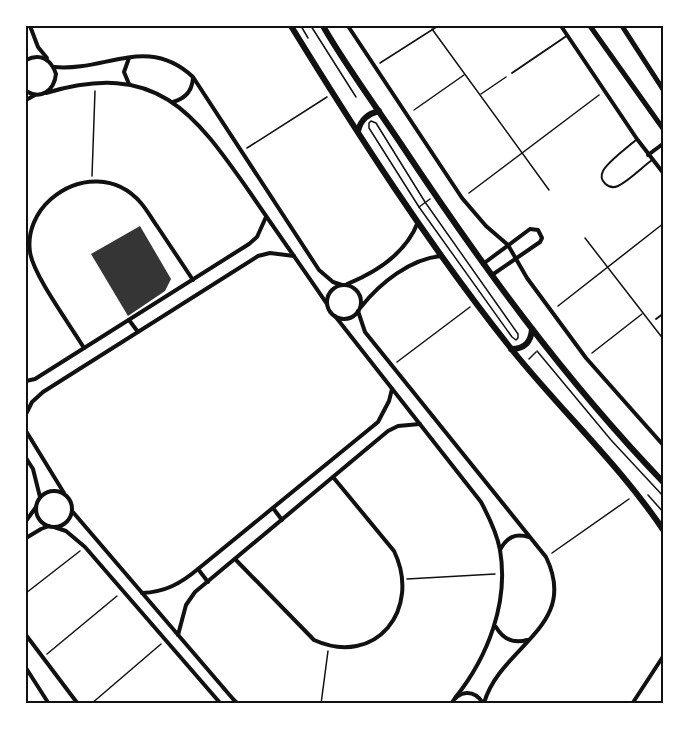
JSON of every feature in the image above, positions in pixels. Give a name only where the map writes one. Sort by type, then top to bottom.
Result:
[{"type":"main road","points":[[291,26],[333,94],[442,256],[511,349],[637,493],[663,531]]},
{"type":"main road","points":[[323,26],[483,264],[567,374],[663,483]]},
{"type":"main road","points":[[358,131],[362,120],[379,111]]},
{"type":"main road","points":[[511,349],[524,347],[529,342],[532,329]]},
{"type":"street","points":[[30,26],[38,47],[54,66],[56,74],[52,88],[46,93]]},
{"type":"street","points":[[348,26],[462,198],[486,226],[508,245],[527,278],[586,357],[663,446]]},
{"type":"street","points":[[561,26],[663,174]]},
{"type":"street","points":[[590,26],[663,130]]},
{"type":"street","points":[[622,26],[663,91]]},
{"type":"street","points":[[26,60],[34,56],[49,61]]},
{"type":"street","points":[[54,66],[75,68],[143,56],[157,56],[171,60],[193,77],[319,270],[333,282],[353,287],[358,293],[361,300],[359,309],[366,332],[546,558],[555,580],[554,604],[547,619],[492,682],[484,703],[474,694],[467,692],[455,698]]},
{"type":"street","points":[[130,58],[124,72],[130,86]]},
{"type":"street","points":[[173,103],[188,94],[193,77]]},
{"type":"street","points":[[26,100],[35,95],[70,86],[95,83],[130,86],[145,89],[173,103],[206,132],[330,311],[481,502],[500,550],[501,574],[495,626],[472,673],[451,703]]},
{"type":"street","points":[[26,92],[35,95]]},
{"type":"street","points":[[648,154],[663,143]]},
{"type":"street","points":[[84,348],[35,269],[30,253],[30,236],[35,219],[52,199],[74,184],[91,180],[110,183],[127,191],[141,203],[193,280]]},
{"type":"street","points":[[26,381],[35,379],[249,244],[257,237],[266,217]]},
{"type":"street","points":[[327,304],[331,291],[360,279],[399,254],[407,244],[418,221]]},
{"type":"street","points":[[483,264],[530,229],[538,230],[541,234],[540,242],[492,275]]},
{"type":"street","points":[[26,414],[32,402],[43,392],[258,256],[276,253],[294,256]]},
{"type":"street","points":[[335,316],[348,318],[359,309],[370,294],[408,267],[431,257],[442,256]]},
{"type":"street","points":[[129,320],[138,332]]},
{"type":"street","points":[[142,593],[171,588],[198,569],[378,422],[389,401],[392,388]]},
{"type":"street","points":[[178,635],[186,605],[195,592],[388,431],[398,426],[420,424]]},
{"type":"street","points":[[26,431],[64,494],[71,501],[72,511],[66,522],[41,529],[26,538]]},
{"type":"street","points":[[26,458],[33,469],[40,497],[26,521]]},
{"type":"street","points":[[235,559],[302,629],[314,640],[329,647],[352,648],[374,639],[392,624],[402,602],[403,579],[400,564],[393,551],[333,477]]},
{"type":"street","points":[[40,497],[52,491],[64,494]]},
{"type":"street","points":[[36,506],[39,519],[52,527],[66,531],[85,547],[221,704]]},
{"type":"street","points":[[273,508],[282,520]]},
{"type":"street","points":[[72,511],[238,704]]},
{"type":"street","points":[[500,550],[504,542],[512,536],[530,537]]},
{"type":"street","points":[[198,569],[208,582]]},
{"type":"street","points":[[495,626],[501,635],[509,640],[519,642],[529,639]]},
{"type":"street","points":[[26,635],[78,704]]},
{"type":"street","points":[[632,704],[663,655]]},
{"type":"street","points":[[26,668],[49,704]]},
{"type":"street","points":[[660,704],[663,701]]},
{"type":"lane","points":[[512,73],[567,35]]},
{"type":"lane","points":[[637,139],[602,172],[602,179],[606,185],[612,187],[619,185],[652,160]]},
{"type":"lane","points":[[656,319],[663,313]]},
{"type":"path","points":[[312,26],[356,97],[366,91]]},
{"type":"path","points":[[374,66],[438,26]]},
{"type":"path","points":[[432,29],[549,190]]},
{"type":"path","points":[[480,95],[512,73]]},
{"type":"path","points":[[406,114],[465,75]]},
{"type":"path","points":[[91,180],[95,83]]},
{"type":"path","points":[[462,198],[605,91]]},
{"type":"path","points":[[242,152],[333,94]]},
{"type":"path","points":[[370,121],[376,123],[425,202],[518,334],[518,339],[512,337],[419,207],[369,128],[370,121]]},
{"type":"path","points":[[419,207],[435,195]]},
{"type":"path","points":[[551,311],[663,223]]},
{"type":"path","points":[[585,238],[663,340]]},
{"type":"path","points":[[392,366],[477,303]]},
{"type":"path","points":[[586,357],[642,314]]},
{"type":"path","points":[[524,363],[537,351],[611,440],[663,496]]},
{"type":"path","points":[[546,558],[637,493]]},
{"type":"path","points":[[26,593],[85,547]]},
{"type":"path","points":[[403,579],[501,574]]},
{"type":"path","points":[[42,658],[123,591]]},
{"type":"path","points":[[91,704],[166,640]]},
{"type":"path","points":[[321,704],[329,647]]},
{"type":"building","points":[[140,226],[171,279],[165,291],[128,316],[91,254]]}]
